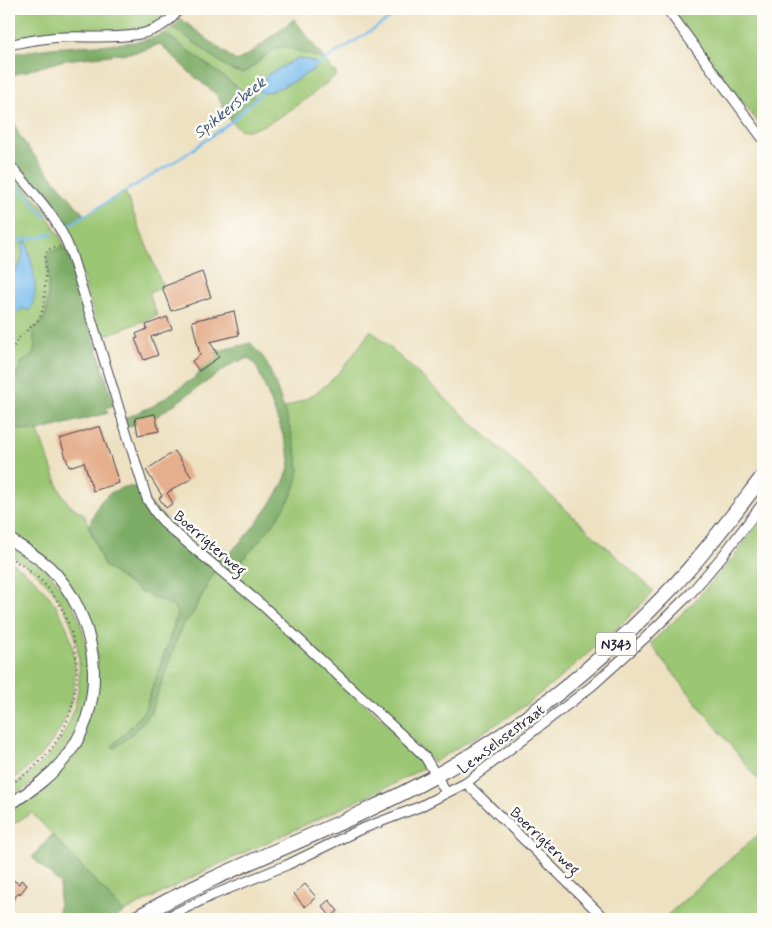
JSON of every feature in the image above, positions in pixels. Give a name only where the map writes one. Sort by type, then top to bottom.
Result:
[{"type":"main road","name":"N343","points":[[134,919],[199,886],[378,806],[436,776],[526,719],[612,648],[666,594],[691,566],[763,476]]},
{"type":"street","points":[[9,45],[61,37],[136,34],[153,30],[163,24],[179,9]]},
{"type":"street","points":[[667,9],[763,139]]},
{"type":"street","name":"Boerrigterweg","points":[[9,164],[46,206],[59,226],[67,244],[134,462],[147,499],[156,513],[167,526],[262,605],[417,749],[425,758],[446,792]]},
{"type":"street","name":"Lemselosestraat","points":[[164,919],[213,895],[287,865],[359,830],[419,807],[466,783],[592,686],[645,638],[691,593],[763,503]]},
{"type":"street","points":[[9,539],[32,553],[48,566],[77,602],[84,620],[91,649],[94,679],[87,716],[70,752],[44,781],[9,805]]},
{"type":"street","name":"Boerrigterweg","points":[[466,783],[605,919]]},
{"type":"path","points":[[9,354],[18,340],[40,318],[44,304],[45,258],[47,250],[67,244]]},
{"type":"path","points":[[9,557],[26,568],[47,587],[60,606],[70,626],[78,663],[72,710],[61,733],[48,753],[30,772],[9,785]]},
{"type":"green space","points":[[9,9],[176,9],[158,24],[148,28],[111,33],[73,33],[9,42]]},
{"type":"green space","points":[[671,9],[763,9],[763,129]]},
{"type":"green space","points":[[181,19],[236,61],[248,55],[294,19],[325,60],[282,47],[270,52],[242,73],[231,70],[173,27]]},
{"type":"green space","points":[[173,27],[231,70],[242,73],[249,70],[270,52],[282,46],[290,46],[325,60],[337,75],[279,117],[254,129],[242,130],[231,122],[256,98],[239,88],[164,33]],"holes":[[[298,58],[318,64],[312,71],[270,92],[267,75]]]},
{"type":"green space","points":[[164,33],[239,88],[257,98],[231,122],[217,95],[189,72],[160,44],[138,52],[65,60],[9,76],[9,54],[52,48],[116,44],[143,40]]},
{"type":"green space","points":[[9,106],[18,133],[28,148],[85,216],[67,226],[9,160]]},
{"type":"green space","points":[[9,170],[40,203],[67,249],[47,257],[49,273],[46,312],[42,322],[33,329],[35,347],[33,355],[22,362],[16,375],[9,381],[9,209],[15,205],[9,198]]},
{"type":"green space","points":[[125,192],[163,287],[149,293],[157,316],[101,337],[67,226]]},
{"type":"green space","points":[[62,248],[67,249],[114,405],[106,408],[108,413],[38,431],[9,428],[9,381],[16,375],[22,362],[33,355],[35,347],[33,329],[45,318],[47,312],[49,288],[47,257],[50,252]]},
{"type":"green space","points":[[371,330],[654,591],[622,624],[555,682],[516,712],[434,762],[361,693],[230,575],[289,501],[296,485],[296,450],[283,409],[312,395],[329,383]]},
{"type":"green space","points":[[251,343],[263,357],[273,378],[291,431],[299,470],[291,497],[284,509],[230,575],[197,548],[204,538],[207,537],[230,553],[257,522],[275,497],[288,472],[290,461],[281,429],[255,364],[248,358],[232,364],[156,417],[127,427],[125,418],[153,406],[197,376],[210,353]]},
{"type":"green space","points":[[9,428],[38,431],[59,488],[69,505],[84,514],[104,566],[139,591],[173,606],[177,612],[174,626],[145,709],[129,729],[114,743],[135,731],[151,712],[182,626],[193,613],[215,569],[253,600],[415,749],[426,764],[425,767],[390,786],[211,868],[124,912],[32,813],[9,826],[9,809],[75,751],[98,662],[94,637],[85,610],[71,586],[34,548],[9,533]]},
{"type":"green space","points":[[125,487],[139,487],[144,497],[215,569],[193,613],[182,626],[151,712],[135,731],[115,748],[112,746],[145,709],[174,626],[177,612],[173,606],[139,591],[104,566],[89,525],[101,501],[110,493]]},
{"type":"green space","points":[[763,517],[763,786],[650,644],[693,603],[734,557]]},
{"type":"green space","points":[[9,543],[33,559],[66,593],[76,612],[83,633],[88,655],[89,677],[87,699],[81,720],[72,740],[59,758],[47,770],[9,799],[9,788],[41,764],[63,736],[72,716],[77,695],[79,673],[78,651],[73,630],[65,610],[53,591],[38,575],[9,554]]},
{"type":"green space","points":[[9,560],[38,583],[58,610],[71,640],[75,671],[71,702],[58,732],[38,759],[9,782]]},
{"type":"green space","points":[[763,830],[763,919],[663,919]]},
{"type":"green space","points":[[52,835],[124,912],[114,919],[54,919],[58,915],[60,884],[32,857]]},
{"type":"water","points":[[298,58],[318,64],[307,74],[261,94],[259,87],[267,75]]},
{"type":"water","points":[[27,242],[33,268],[35,295],[29,311],[23,308],[9,320],[9,278],[22,260],[22,244]]},
{"type":"building","points":[[202,272],[211,297],[171,311],[162,287]]},
{"type":"building","points":[[234,311],[239,335],[210,342],[219,357],[199,371],[192,361],[200,355],[192,321]]},
{"type":"building","points":[[167,317],[172,329],[151,337],[158,355],[144,360],[135,339],[138,338],[136,334],[147,329],[146,325]]},
{"type":"building","points":[[155,414],[159,431],[138,435],[135,418]]},
{"type":"building","points":[[100,426],[119,483],[93,491],[84,462],[69,467],[60,439]]},
{"type":"building","points":[[175,451],[192,478],[167,493],[173,503],[166,508],[159,498],[162,496],[146,470]]},
{"type":"building","points":[[9,877],[19,884],[21,880],[27,885],[9,905]]},
{"type":"building","points":[[305,884],[316,897],[305,907],[294,894]]},
{"type":"building","points":[[329,900],[338,911],[331,917],[322,906]]},
{"type":"waterway","name":"Spikkersbeek","points":[[317,65],[405,9]]},
{"type":"waterway","name":"Spikkersbeek","points":[[67,226],[184,156],[231,122],[262,93]]},
{"type":"waterway","points":[[9,176],[45,216]]},
{"type":"waterway","name":"Spikkersbeek","points":[[9,242],[41,237],[53,233]]}]
